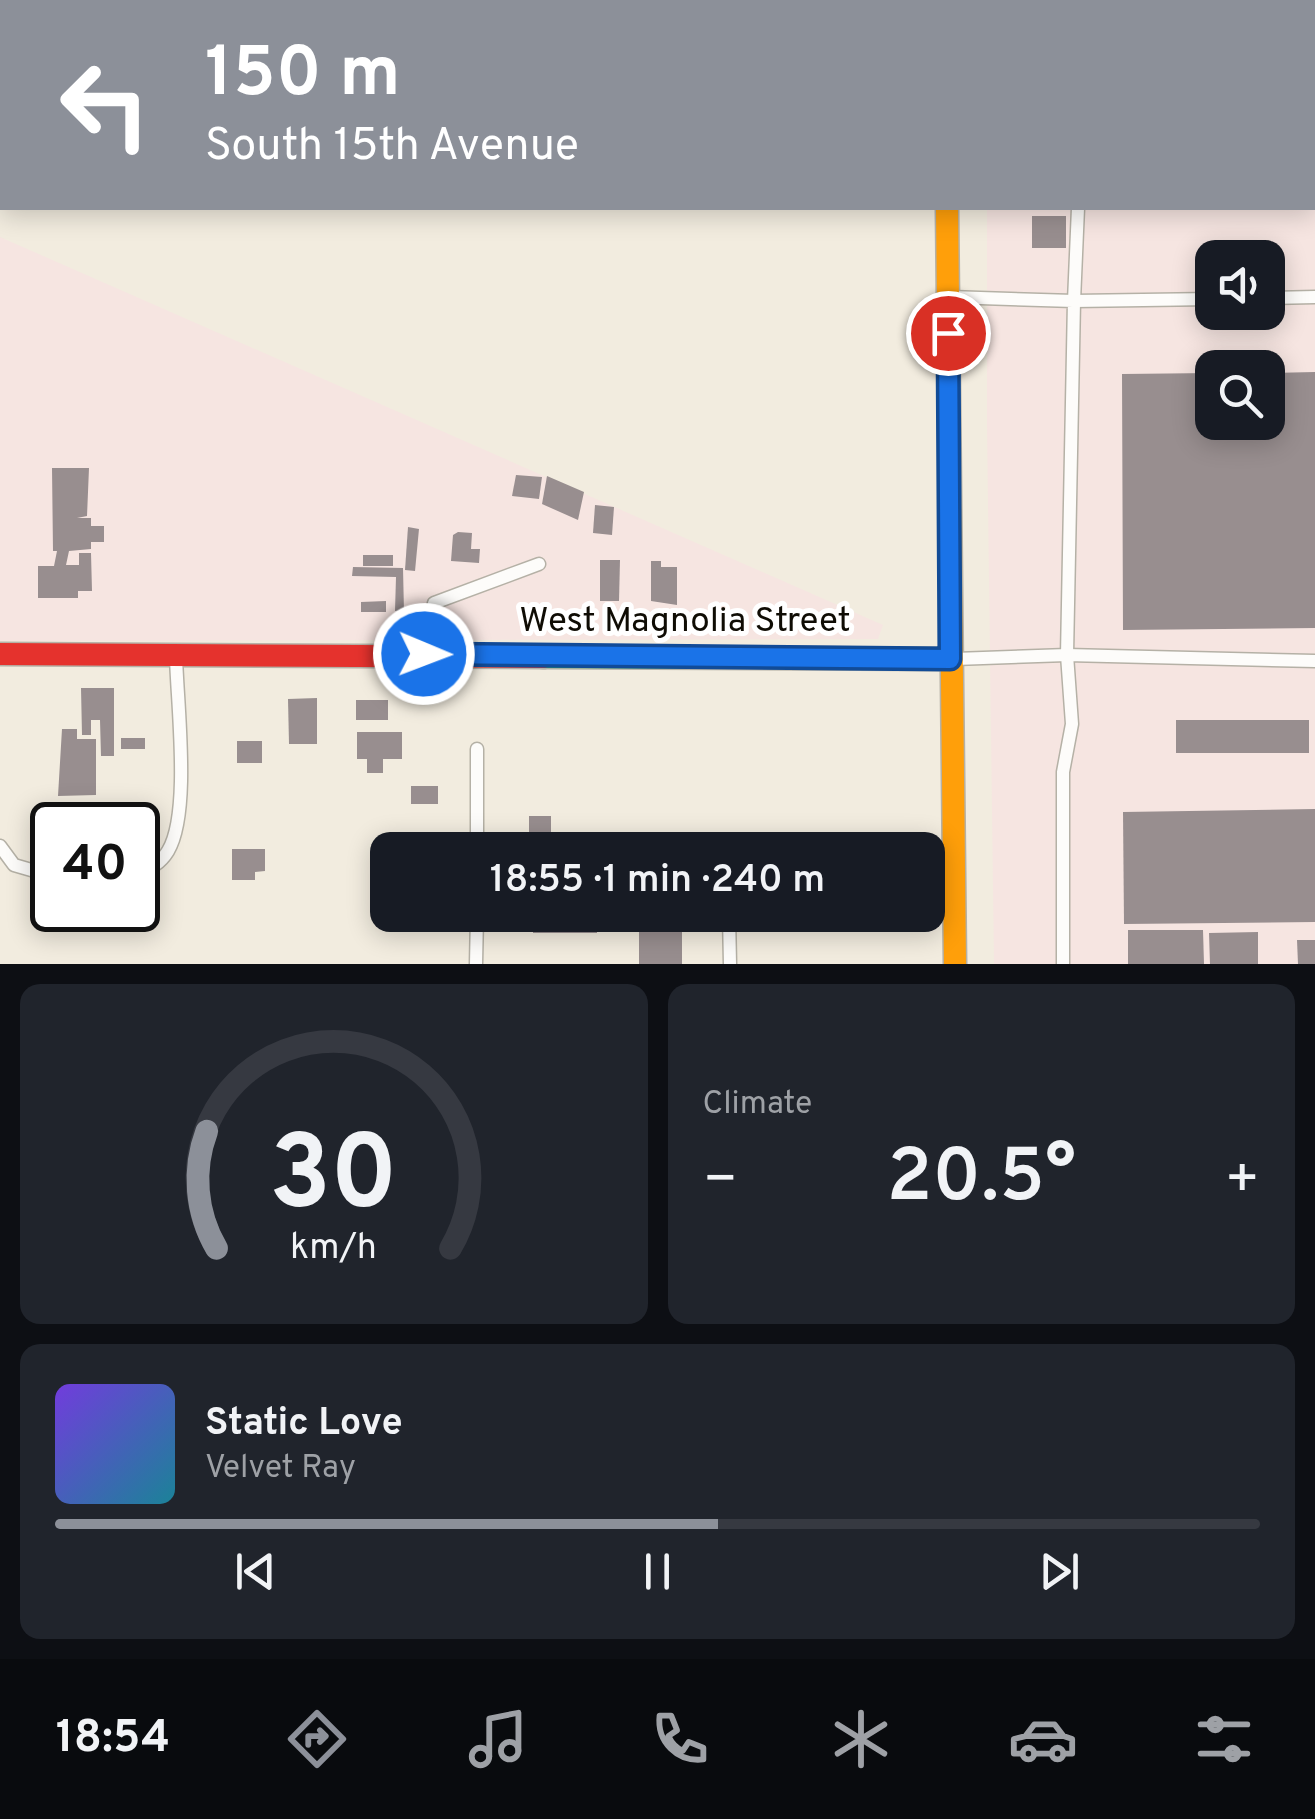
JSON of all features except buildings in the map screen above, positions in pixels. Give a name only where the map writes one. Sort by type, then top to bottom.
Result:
[{"type":"street","points":[[947,210],[955,964]]},
{"type":"street","name":"West Magnolia Street","points":[[0,654],[950,659]]},
{"type":"lane","points":[[1064,964],[1063,772],[1072,724],[1067,655],[1078,210]]},
{"type":"lane","points":[[948,297],[1074,301],[1195,298]]},
{"type":"lane","points":[[1285,298],[1315,297]]},
{"type":"lane","points":[[424,654],[434,604],[539,564]]},
{"type":"lane","points":[[160,862],[170,849],[178,822],[176,654]]},
{"type":"lane","points":[[950,659],[1067,655],[1315,661]]},
{"type":"lane","points":[[477,749],[477,832]]},
{"type":"lane","points":[[0,846],[14,865],[30,870]]},
{"type":"lane","points":[[476,932],[476,964]]},
{"type":"lane","points":[[729,932],[730,964]]},
{"type":"shaded area","points":[[987,210],[1315,210],[1315,964],[994,964]]},
{"type":"shaded area","points":[[0,237],[883,625],[878,639],[0,641]]},
{"type":"traffic: fast","points":[[543,657],[950,659]]},
{"type":"traffic: slow","points":[[947,210],[955,964]]},
{"type":"traffic: jam","points":[[0,654],[543,657]]},
{"type":"route","points":[[424,654],[950,659],[948,333]]}]
